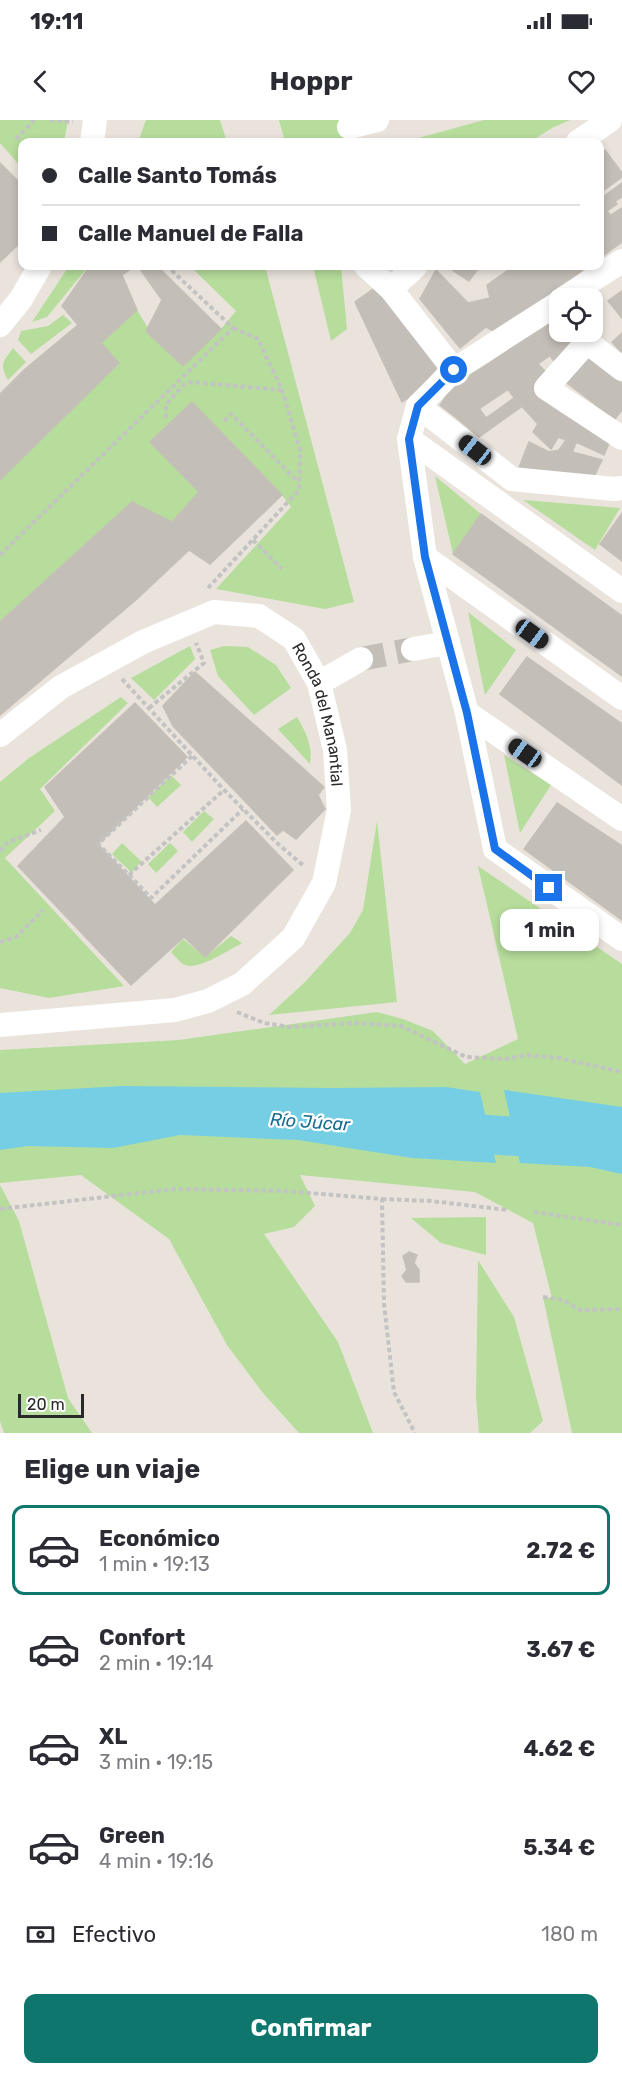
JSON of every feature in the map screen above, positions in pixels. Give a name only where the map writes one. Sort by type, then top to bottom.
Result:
[{"type":"street","points":[[93,138],[95,120]]},
{"type":"street","points":[[349,127],[376,120]]},
{"type":"street","points":[[584,138],[610,120]]},
{"type":"street","points":[[580,288],[622,261]]},
{"type":"street","points":[[0,325],[21,299],[38,270]]},
{"type":"street","points":[[370,270],[391,289],[454,370]]},
{"type":"street","points":[[391,289],[412,270]]},
{"type":"street","points":[[549,308],[454,370],[418,406],[409,439],[425,557],[467,713],[495,849],[622,939]]},
{"type":"street","points":[[580,342],[546,388],[622,438]]},
{"type":"street","points":[[590,342],[622,369]]},
{"type":"street","points":[[418,406],[512,479],[622,488]]},
{"type":"street","points":[[409,439],[622,591]]},
{"type":"street","points":[[425,557],[622,698]]},
{"type":"street","name":"Ronda del Manantial","points":[[0,735],[61,687],[143,642],[214,612],[259,616],[294,639],[319,683],[335,750],[339,810],[324,883],[293,938],[242,984],[208,1001],[175,1010],[1,1024]]},
{"type":"street","points":[[413,649],[448,643]]},
{"type":"street","points":[[319,683],[360,659]]},
{"type":"street","points":[[467,713],[622,819]]},
{"type":"path","points":[[16,139],[34,120]]},
{"type":"path","points":[[171,270],[233,328],[258,339],[282,390],[300,450],[299,490],[208,588]]},
{"type":"path","points":[[0,555],[233,328]]},
{"type":"path","points":[[166,418],[166,404],[184,385],[190,382],[282,390]]},
{"type":"path","points":[[224,421],[231,414],[299,483]]},
{"type":"path","points":[[253,540],[282,568]]},
{"type":"path","points":[[149,708],[204,663],[187,623]]},
{"type":"path","points":[[108,662],[224,790],[278,844],[324,883]]},
{"type":"path","points":[[192,756],[98,844],[151,898],[243,809]]},
{"type":"path","points":[[129,875],[224,790]]},
{"type":"path","points":[[0,851],[8,842],[41,830]]},
{"type":"path","points":[[0,942],[16,937],[43,910]]},
{"type":"path","points":[[208,1001],[264,1023],[289,1027],[354,1023],[401,1026],[466,1057],[506,1059],[527,1055],[559,1058],[622,1072]]},
{"type":"path","points":[[0,1209],[175,1189],[285,1191],[431,1201],[508,1210]]},
{"type":"path","points":[[382,1199],[384,1304],[394,1392],[415,1433]]},
{"type":"path","points":[[534,1212],[622,1225]]},
{"type":"path","points":[[543,1297],[563,1300],[580,1310],[622,1309]]},
{"type":"green space","points":[[0,120],[68,120],[65,138],[18,138],[18,163],[0,143]]},
{"type":"green space","points":[[146,120],[220,120],[226,138],[139,138]]},
{"type":"green space","points":[[279,120],[347,120],[352,138],[284,138]]},
{"type":"green space","points":[[484,120],[570,120],[536,138],[419,138]]},
{"type":"green space","points":[[66,270],[85,270],[47,317],[32,322]]},
{"type":"green space","points":[[194,270],[266,270],[354,602],[325,609],[216,589],[291,507],[192,402],[153,439],[199,492],[172,522],[132,502],[0,622],[0,480],[118,364],[101,343],[137,310],[148,328],[182,366],[221,329],[236,311]]},
{"type":"green space","points":[[314,270],[341,270],[347,329],[331,341]]},
{"type":"green space","points":[[63,315],[72,323],[31,354],[18,340],[21,331],[48,326]]},
{"type":"green space","points":[[13,348],[26,362],[8,380],[3,364]]},
{"type":"green space","points":[[435,476],[481,514],[453,554]]},
{"type":"green space","points":[[523,500],[620,508],[595,550]]},
{"type":"green space","points":[[468,612],[516,650],[485,695]]},
{"type":"green space","points":[[190,646],[195,659],[154,700],[131,678]]},
{"type":"green space","points":[[224,646],[248,647],[276,665],[291,688],[254,715],[218,676],[210,650]]},
{"type":"green space","points":[[121,697],[128,703],[40,789],[55,811],[5,858],[124,986],[49,998],[0,988],[0,782],[29,758]]},
{"type":"green space","points":[[297,717],[308,740],[310,764],[278,729]]},
{"type":"green space","points":[[504,755],[551,785],[520,833]]},
{"type":"green space","points":[[171,775],[181,785],[157,807],[148,797]]},
{"type":"green space","points":[[204,811],[214,819],[192,842],[183,832]]},
{"type":"green space","points":[[377,821],[397,1002],[269,1015],[304,983],[350,933],[363,910]]},
{"type":"green space","points":[[122,843],[141,861],[132,873],[112,854]]},
{"type":"green space","points":[[170,843],[178,851],[156,873],[148,864]]},
{"type":"green space","points":[[478,866],[622,964],[622,1433],[572,1433],[543,1297],[552,1298],[533,1223],[475,1192],[300,1175],[315,1206],[294,1227],[264,1234],[338,1342],[373,1433],[299,1433],[263,1393],[227,1345],[169,1239],[81,1175],[0,1183],[0,1050],[179,1040],[377,1012],[433,1031],[465,1064],[518,1039]]},
{"type":"green space","points":[[231,936],[242,943],[197,965],[185,965],[171,952],[183,939],[205,957]]},
{"type":"green space","points":[[0,1185],[19,1221],[68,1398],[92,1433],[4,1433],[0,1421]]},
{"type":"green space","points":[[486,1217],[486,1255],[441,1243],[411,1218]]},
{"type":"green space","points":[[478,1260],[514,1317],[543,1421],[530,1433],[479,1433],[476,1397]]},
{"type":"water","points":[[122,1086],[446,1087],[480,1092],[496,1163],[412,1158],[298,1140],[180,1135],[113,1148],[28,1146],[0,1150],[0,1093]]},
{"type":"water","points":[[504,1090],[622,1107],[622,1174],[590,1167],[520,1163]]},
{"type":"building","points":[[604,151],[622,173],[622,177],[604,190]]},
{"type":"building","points":[[0,163],[18,181],[18,245],[0,262]]},
{"type":"building","points":[[622,183],[622,197],[615,201],[617,204],[607,211],[604,208],[604,196]]},
{"type":"building","points":[[604,208],[622,229],[622,242],[604,255]]},
{"type":"building","points":[[622,208],[622,229],[611,215]]},
{"type":"building","points":[[87,270],[129,270],[122,275],[137,310],[101,343],[119,363],[0,480],[0,394],[24,370],[78,325],[62,306]]},
{"type":"building","points":[[141,270],[161,270],[221,329],[183,366],[146,331],[162,300]]},
{"type":"building","points":[[436,270],[468,303],[490,298],[487,285],[508,270],[568,270],[573,277],[558,288],[549,288],[549,295],[497,333],[486,327],[460,348],[420,299]]},
{"type":"building","points":[[452,270],[477,270],[469,281]]},
{"type":"building","points":[[568,270],[583,270],[573,277]]},
{"type":"building","points":[[380,284],[437,368],[413,395],[402,402],[355,302]]},
{"type":"building","points":[[622,291],[622,318],[608,301]]},
{"type":"building","points":[[549,324],[549,342],[570,342],[575,348],[554,361],[532,334]]},
{"type":"building","points":[[622,333],[622,351],[621,352],[612,342]]},
{"type":"building","points":[[532,334],[549,356],[538,364],[547,373],[538,385],[510,349]]},
{"type":"building","points":[[510,349],[538,385],[516,400],[488,364]]},
{"type":"building","points":[[585,354],[617,380],[596,405],[563,380]]},
{"type":"building","points":[[488,364],[507,390],[479,409],[478,407],[472,410],[454,385]]},
{"type":"building","points":[[617,380],[622,383],[622,410],[615,419],[596,405]]},
{"type":"building","points":[[454,385],[472,410],[458,419],[440,405]]},
{"type":"building","points":[[537,387],[572,415],[565,426],[526,395]]},
{"type":"building","points":[[526,395],[565,426],[551,449],[533,432],[538,424],[516,400]]},
{"type":"building","points":[[514,398],[521,407],[479,437],[458,419],[478,407],[486,418]]},
{"type":"building","points":[[192,402],[282,495],[210,564],[189,550],[137,599],[0,715],[0,622],[132,502],[172,522],[199,492],[150,442]]},
{"type":"building","points":[[572,415],[587,426],[575,445],[564,475],[543,472],[549,452],[559,450],[566,440],[558,437]]},
{"type":"building","points":[[587,426],[610,441],[604,455],[576,442]]},
{"type":"building","points":[[529,442],[549,452],[543,472],[518,470]]},
{"type":"building","points":[[572,452],[584,455],[576,477],[564,475]]},
{"type":"building","points":[[584,455],[602,460],[593,479],[576,477]]},
{"type":"building","points":[[622,513],[622,561],[600,544]]},
{"type":"building","points":[[481,514],[622,616],[622,676],[453,554]]},
{"type":"building","points":[[527,657],[622,724],[622,785],[500,694]]},
{"type":"building","points":[[195,672],[324,787],[318,795],[325,809],[296,839],[283,830],[277,835],[173,726],[163,706]]},
{"type":"building","points":[[135,703],[187,757],[98,844],[155,905],[246,821],[293,870],[205,957],[184,937],[131,985],[18,866],[65,817],[45,787]]},
{"type":"building","points":[[557,803],[622,846],[622,920],[524,849]]},
{"type":"building","points":[[409,1252],[417,1255],[414,1263],[419,1270],[419,1282],[406,1282],[402,1276],[407,1270],[403,1256]]},
{"type":"waterway","name":"Río Júcar","points":[[436,1131],[622,1144]]},
{"type":"tunnel","points":[[361,659],[413,649]]},
{"type":"route","points":[[454,370],[418,406],[409,439],[425,557],[467,713],[495,849],[549,888]]}]
